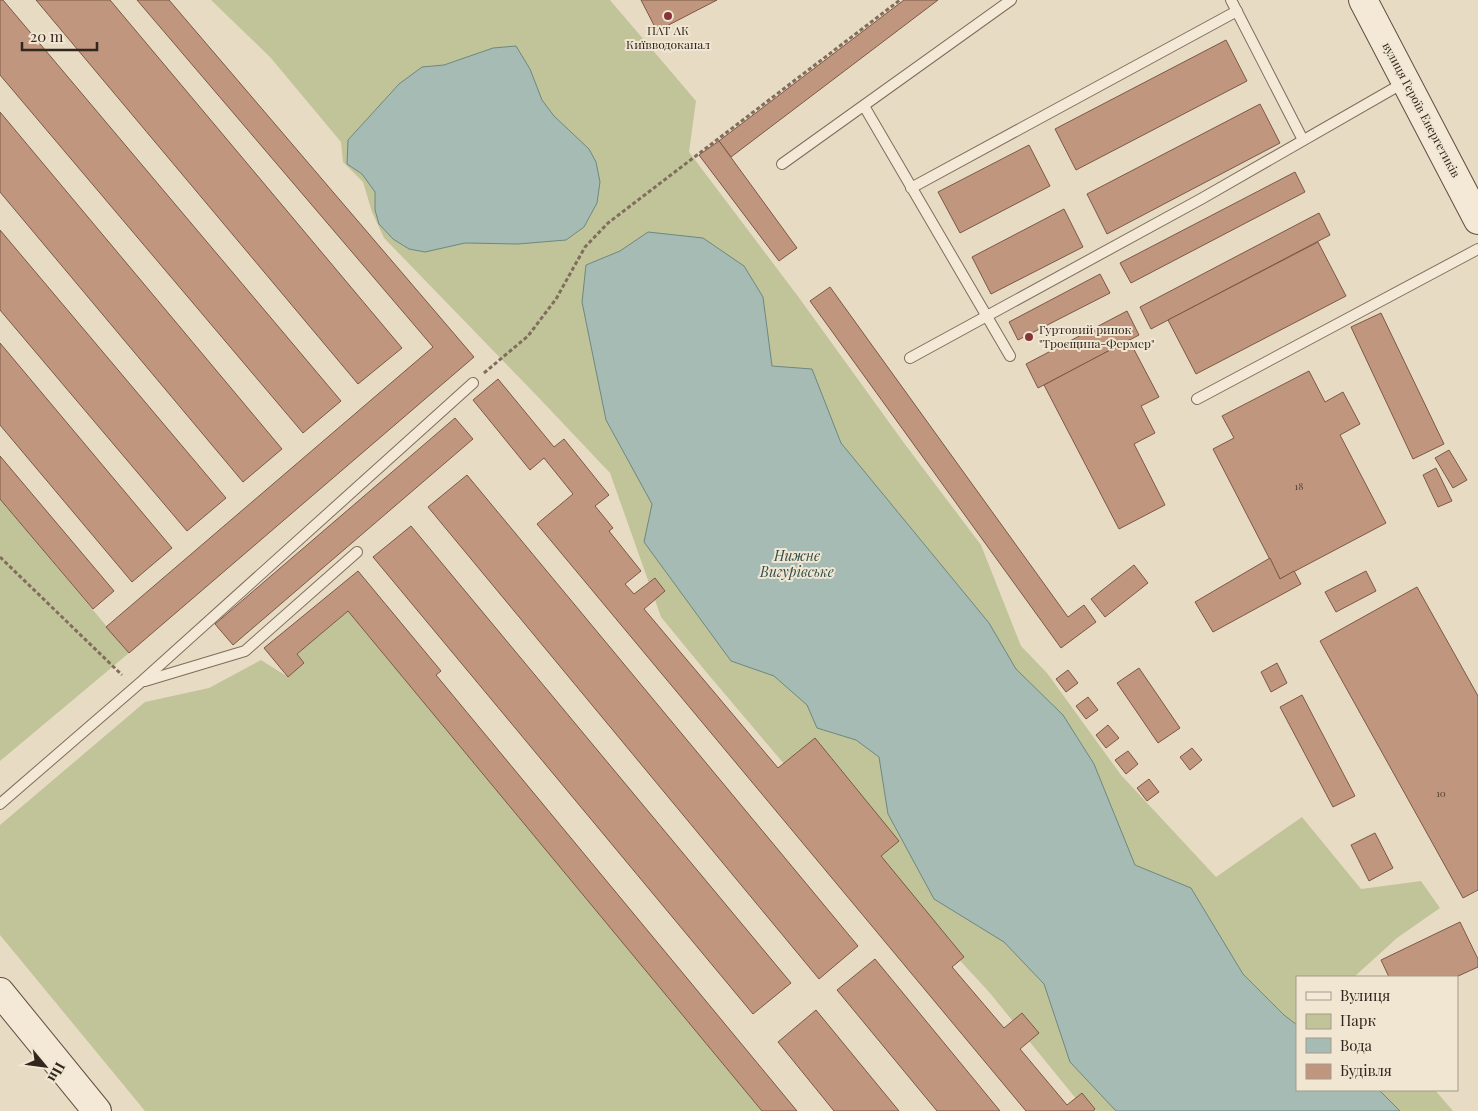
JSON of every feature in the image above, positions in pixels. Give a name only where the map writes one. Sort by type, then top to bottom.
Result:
[{"type":"street","name":"вулиця Героїв Енергетиків","points":[[1363,0],[1478,220]]},
{"type":"street","points":[[0,992],[97,1111]]},
{"type":"lane","points":[[782,164],[1011,0]]},
{"type":"lane","points":[[1231,0],[1303,140]]},
{"type":"lane","points":[[911,188],[1237,11]]},
{"type":"lane","points":[[910,358],[1201,199],[1406,82]]},
{"type":"lane","points":[[864,106],[1010,356]]},
{"type":"lane","points":[[1197,399],[1478,249]]},
{"type":"lane","points":[[0,804],[138,685],[472,383]]},
{"type":"lane","points":[[138,685],[246,652],[357,552]]},
{"type":"path","points":[[472,383],[528,336],[556,299],[585,246],[608,223],[900,0]]},
{"type":"path","points":[[0,557],[138,685]]},
{"type":"green space","points":[[211,0],[610,0],[696,101],[689,152],[981,545],[1021,646],[1047,673],[1121,775],[1216,877],[1302,817],[1361,889],[1421,881],[1440,908],[1397,938],[1355,976],[1296,976],[1296,1091],[1436,1091],[1453,1111],[1086,1111],[989,992],[840,830],[661,617],[610,473],[384,238],[372,212],[363,182],[343,162],[341,142],[270,57]]},
{"type":"green space","points":[[0,499],[129,653],[0,761]]},
{"type":"green space","points":[[348,611],[762,1111],[145,1111],[0,935],[0,825],[145,702],[209,688],[261,660],[288,677],[304,663],[297,654]]},
{"type":"water","points":[[516,46],[530,69],[542,100],[554,116],[589,149],[596,162],[600,182],[597,203],[584,227],[566,240],[518,244],[465,243],[425,252],[409,249],[393,239],[379,224],[375,210],[375,192],[362,174],[347,164],[348,140],[399,84],[422,67],[444,65],[493,48]]},
{"type":"water","name":"Нижнє Вигурівське","points":[[648,232],[703,238],[744,266],[763,297],[772,366],[812,369],[841,443],[989,623],[1016,669],[1063,715],[1094,764],[1135,865],[1191,888],[1243,974],[1284,1015],[1296,1024],[1296,1091],[1380,1091],[1400,1111],[1116,1111],[1070,1062],[1044,984],[1004,942],[934,899],[888,814],[879,757],[856,740],[817,728],[807,705],[774,676],[731,661],[644,542],[652,504],[606,420],[582,302],[586,265],[620,251]]},
{"type":"building","points":[[0,0],[3,0],[341,401],[303,433],[0,75]]},
{"type":"building","points":[[36,0],[110,0],[402,348],[358,384]]},
{"type":"building","points":[[137,0],[169,0],[474,357],[129,653],[106,627],[433,347]]},
{"type":"building","name":"ПАТ АК Київводоканал","points":[[641,0],[717,0],[657,31]]},
{"type":"building","points":[[904,0],[938,0],[731,157],[719,141]]},
{"type":"building","points":[[1226,40],[1247,81],[1076,170],[1055,129]]},
{"type":"building","points":[[1260,104],[1280,143],[1107,234],[1087,194]]},
{"type":"building","points":[[0,112],[282,449],[243,482],[0,192]]},
{"type":"building","points":[[719,141],[797,248],[779,261],[699,155]]},
{"type":"building","points":[[1029,145],[1050,186],[960,233],[938,192]]},
{"type":"building","points":[[1295,172],[1305,192],[1131,283],[1120,263]]},
{"type":"building","points":[[1064,209],[1083,247],[991,294],[972,257]]},
{"type":"building","points":[[1319,213],[1330,235],[1151,329],[1140,307]]},
{"type":"building","points":[[0,230],[226,498],[187,531],[0,310]]},
{"type":"building","points":[[1318,242],[1346,296],[1196,374],[1168,320]]},
{"type":"building","points":[[1100,274],[1110,293],[1018,340],[1009,322]]},
{"type":"building","points":[[830,287],[1068,617],[1084,605],[1096,622],[1061,648],[810,301]]},
{"type":"building","points":[[1127,311],[1139,335],[1038,388],[1026,364]]},
{"type":"building","points":[[1381,313],[1444,444],[1413,459],[1351,327]]},
{"type":"building","points":[[1129,340],[1159,397],[1141,406],[1155,433],[1134,444],[1165,505],[1119,529],[1044,385]]},
{"type":"building","points":[[0,343],[172,548],[132,582],[0,425]]},
{"type":"building","points":[[1309,371],[1325,402],[1343,392],[1360,424],[1340,435],[1386,523],[1280,579],[1213,449],[1234,438],[1222,416]]},
{"type":"building","points":[[498,379],[554,447],[564,439],[609,495],[595,506],[613,528],[609,531],[641,571],[625,584],[634,594],[655,578],[665,591],[644,609],[778,768],[815,738],[899,841],[881,856],[964,957],[952,967],[1004,1028],[1022,1013],[1039,1033],[1020,1049],[1067,1105],[1082,1093],[1095,1109],[1093,1111],[1026,1111],[537,524],[573,494],[544,458],[530,470],[473,400]]},
{"type":"building","points":[[455,418],[473,439],[233,645],[215,624]]},
{"type":"building","points":[[1449,450],[1467,480],[1453,488],[1435,458]]},
{"type":"building","points":[[0,456],[114,591],[93,609],[0,499]]},
{"type":"building","points":[[1436,468],[1452,501],[1438,507],[1423,475]]},
{"type":"building","points":[[467,475],[858,946],[819,979],[428,507]]},
{"type":"building","points":[[411,526],[791,983],[753,1014],[373,557]]},
{"type":"building","points":[[1270,558],[1280,579],[1294,571],[1301,584],[1213,632],[1195,602]]},
{"type":"building","points":[[1134,565],[1148,583],[1105,617],[1091,599]]},
{"type":"building","points":[[358,571],[441,671],[436,675],[797,1111],[762,1111],[348,611],[297,654],[304,663],[288,677],[264,648]]},
{"type":"building","points":[[1366,571],[1376,591],[1336,612],[1325,592]]},
{"type":"building","points":[[1417,587],[1478,696],[1478,890],[1463,898],[1320,641]]},
{"type":"building","points":[[1277,663],[1287,683],[1271,692],[1261,672]]},
{"type":"building","points":[[1139,668],[1180,728],[1158,743],[1117,683]]},
{"type":"building","points":[[1068,670],[1078,683],[1066,692],[1056,679]]},
{"type":"building","points":[[1302,695],[1355,796],[1333,807],[1280,707]]},
{"type":"building","points":[[1088,697],[1098,710],[1086,719],[1076,706]]},
{"type":"building","points":[[1108,725],[1119,738],[1106,748],[1096,735]]},
{"type":"building","points":[[1192,748],[1202,760],[1190,770],[1180,757]]},
{"type":"building","points":[[1128,751],[1138,764],[1126,774],[1115,760]]},
{"type":"building","points":[[1149,779],[1159,792],[1147,801],[1137,788]]},
{"type":"building","points":[[1375,833],[1393,868],[1369,881],[1351,845]]},
{"type":"building","points":[[1460,922],[1478,959],[1478,967],[1458,976],[1389,976],[1381,960]]},
{"type":"building","points":[[875,959],[1000,1111],[937,1111],[837,990]]},
{"type":"building","points":[[816,1010],[899,1111],[834,1111],[778,1042]]},
{"type":"place","name":"ПАТ АК Київводоканал","points":[[668,16]]},
{"type":"place","name":"Гуртовий ринок \"Троєщина-Фермер\"","points":[[1029,337]]}]
